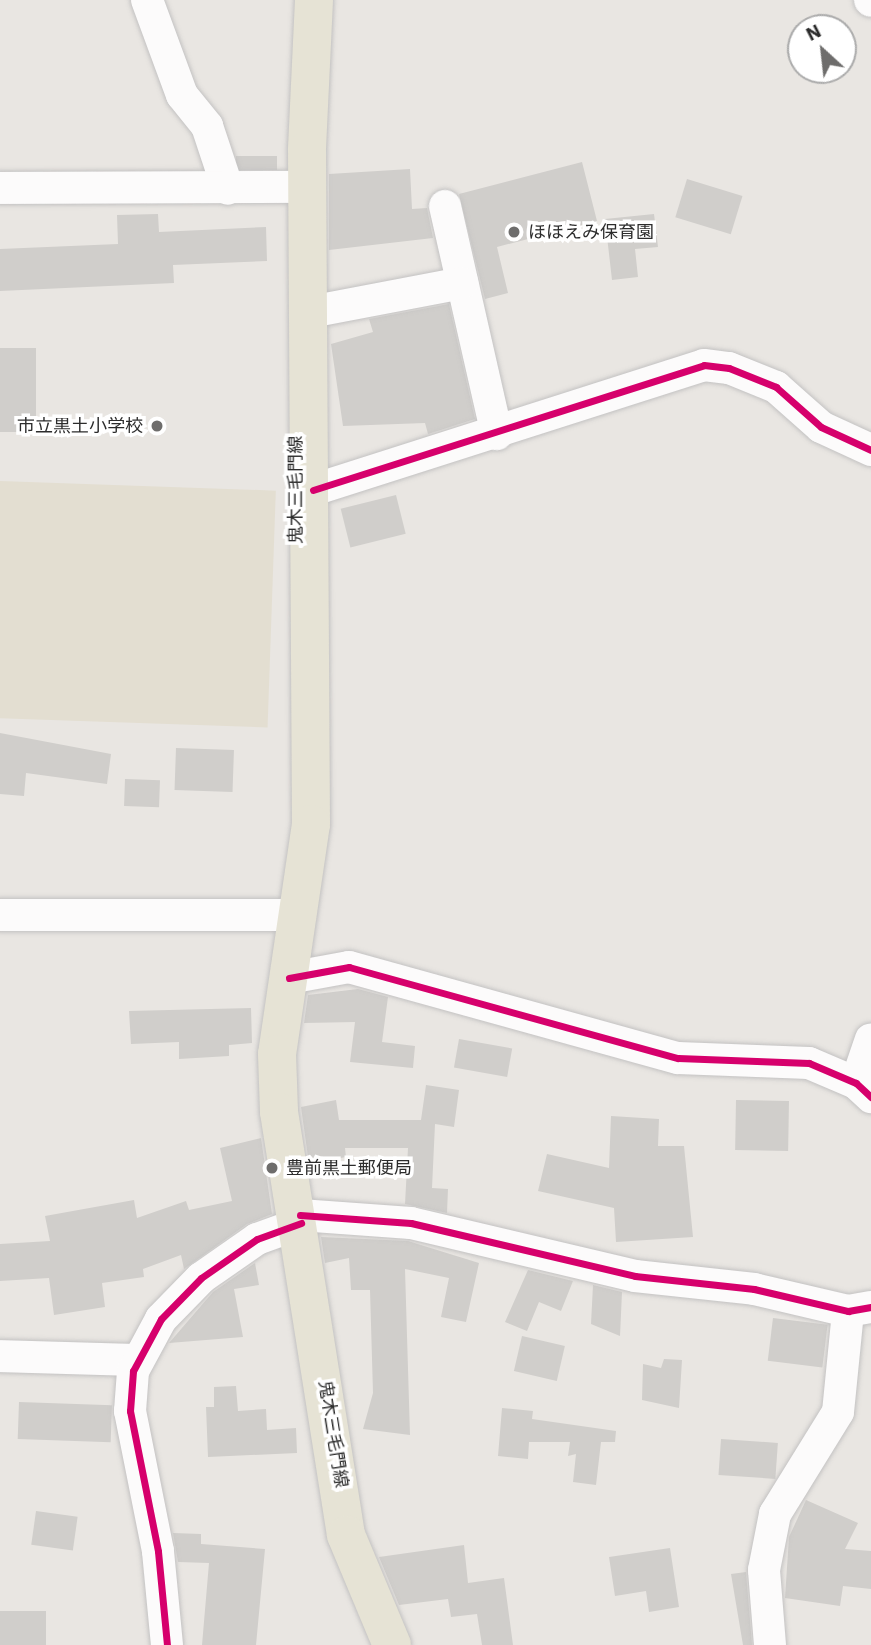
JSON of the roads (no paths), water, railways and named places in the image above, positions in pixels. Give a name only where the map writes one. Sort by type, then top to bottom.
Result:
[{"type":"main road","name":"鬼木三毛門線","points":[[314,0],[307,187],[313,490],[311,811],[299,915],[277,1054],[279,1112],[300,1219],[346,1535],[392,1645]]},
{"type":"street","points":[[147,0],[181,94],[207,126],[228,188]]},
{"type":"street","points":[[0,188],[307,187]]},
{"type":"street","points":[[444,206],[497,434]]},
{"type":"street","points":[[310,312],[462,283]]},
{"type":"street","points":[[313,490],[497,434],[693,367],[718,364],[776,387],[821,427],[871,450]]},
{"type":"street","points":[[0,915],[299,915]]},
{"type":"street","points":[[289,978],[349,967],[678,1058],[809,1063],[864,1090],[871,1039]]},
{"type":"street","points":[[167,1645],[158,1551],[130,1411],[137,1360],[161,1319],[201,1278],[257,1239],[300,1219],[411,1223],[635,1276],[754,1289],[860,1309],[838,1412],[775,1514],[764,1570],[770,1645]]},
{"type":"street","points":[[0,1356],[137,1360]]},
{"type":"place","name":"ほほえみ保育園","points":[[514,232]]},
{"type":"place","name":"市立黒土小学校","points":[[157,426]]},
{"type":"place","name":"豊前黒土郵便局","points":[[272,1168]]}]
